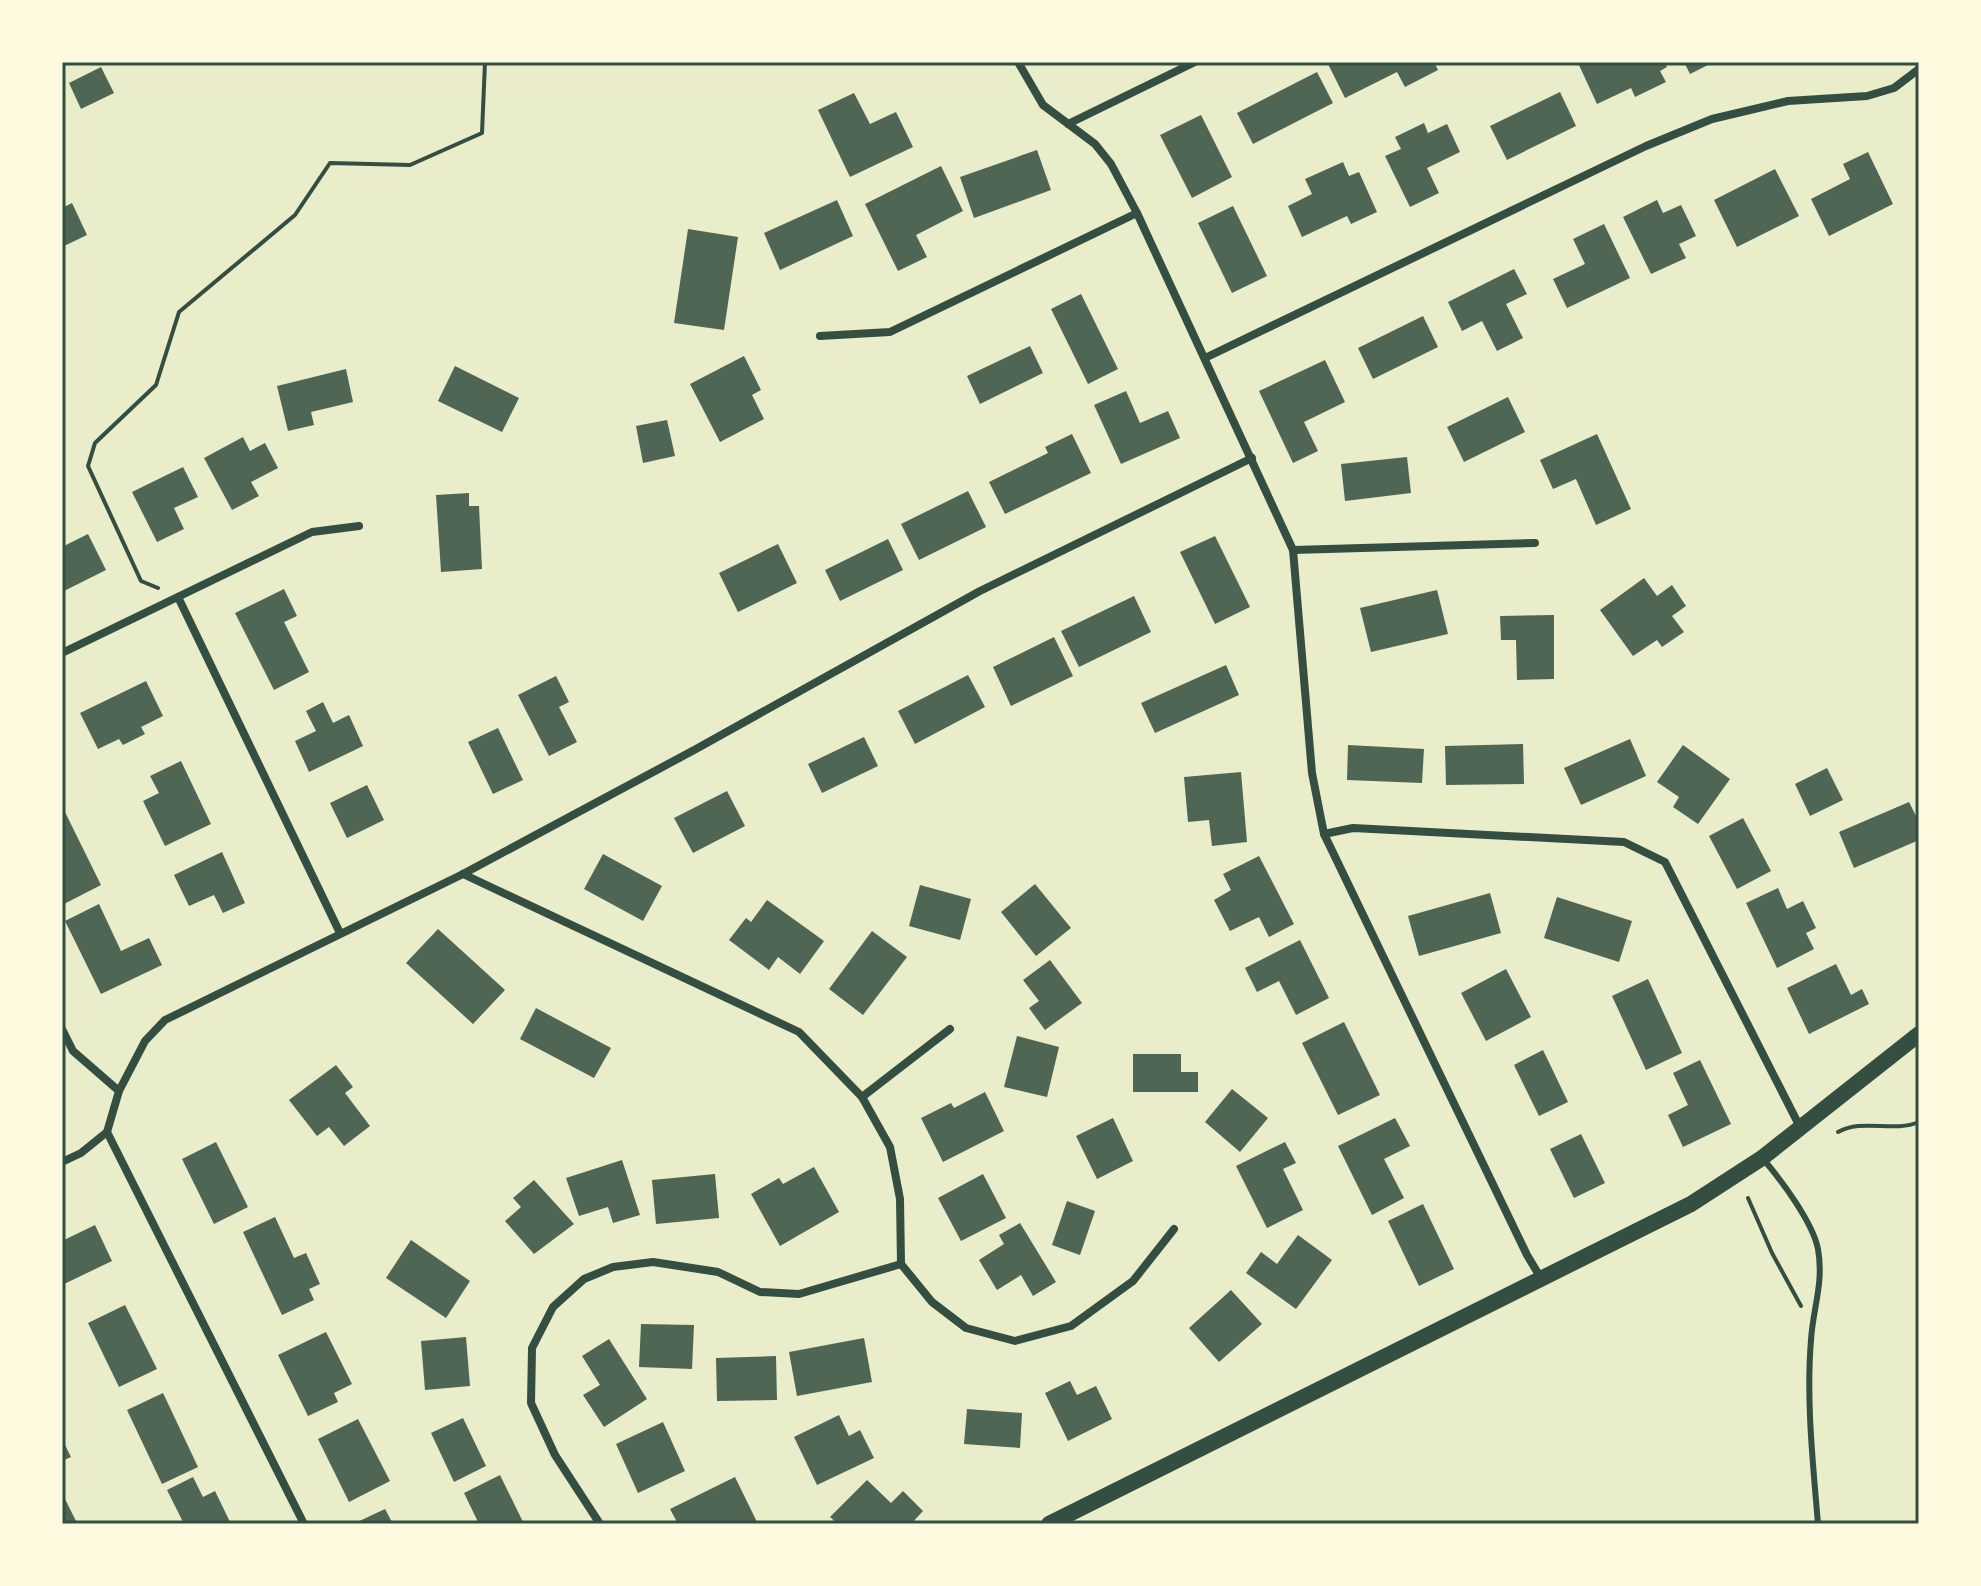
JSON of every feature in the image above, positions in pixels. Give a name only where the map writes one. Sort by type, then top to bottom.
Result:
[{"type":"main road","points":[[1049,1524],[1691,1204],[1762,1158],[1919,1034]]},
{"type":"street","points":[[1018,62],[1043,105],[1095,144],[1111,164],[1137,213],[1293,550],[1312,773],[1324,834],[1527,1255],[1542,1280]]},
{"type":"street","points":[[1068,124],[1195,62]]},
{"type":"street","points":[[1205,358],[1632,153],[1712,119],[1788,101],[1867,96],[1894,88],[1919,69]]},
{"type":"street","points":[[820,336],[890,332],[1137,213]]},
{"type":"street","points":[[62,1162],[81,1153],[107,1132],[119,1091],[145,1041],[165,1020],[463,874],[980,591],[1252,458]]},
{"type":"street","points":[[62,653],[312,532],[359,526]]},
{"type":"street","points":[[1293,550],[1535,543]]},
{"type":"street","points":[[178,597],[340,933]]},
{"type":"street","points":[[1324,834],[1353,828],[1624,842],[1665,862],[1800,1128]]},
{"type":"street","points":[[463,874],[799,1032],[862,1097],[890,1147],[900,1199],[901,1264],[932,1302],[966,1328],[1015,1341],[1071,1326],[1133,1281],[1174,1229]]},
{"type":"street","points":[[62,1029],[73,1051],[119,1091]]},
{"type":"street","points":[[862,1097],[950,1029]]},
{"type":"street","points":[[107,1132],[304,1524]]},
{"type":"street","points":[[600,1524],[555,1455],[531,1403],[532,1348],[553,1307],[584,1279],[613,1267],[653,1262],[718,1272],[760,1292],[799,1294],[901,1264]]},
{"type":"lane","points":[[1762,1158],[1799,1208],[1818,1246],[1821,1288],[1811,1338],[1810,1378],[1818,1524]]},
{"type":"path","points":[[62,69],[65,62]]},
{"type":"path","points":[[178,597],[141,581],[88,466],[95,443],[156,385],[179,312],[295,215],[330,163],[410,165],[482,133],[485,62]]},
{"type":"path","points":[[1838,1132],[1848,1126],[1895,1128],[1919,1122]]},
{"type":"path","points":[[1748,1198],[1772,1253],[1801,1305],[1802,1316]]},
{"type":"building","points":[[1327,62],[1434,62],[1438,70],[1405,87],[1397,72],[1345,98]]},
{"type":"building","points":[[1584,62],[1665,62],[1667,67],[1660,71],[1666,82],[1635,97],[1631,88],[1597,104],[1579,65]]},
{"type":"building","points":[[1684,62],[1714,62],[1690,74]]},
{"type":"building","points":[[101,67],[114,93],[81,109],[69,83]]},
{"type":"building","points":[[1317,72],[1333,103],[1253,144],[1237,113]]},
{"type":"building","points":[[1560,92],[1576,126],[1507,160],[1490,126]]},
{"type":"building","points":[[854,93],[870,124],[896,112],[913,147],[850,177],[818,110]]},
{"type":"building","points":[[1201,115],[1232,177],[1192,198],[1160,135]]},
{"type":"building","points":[[1424,123],[1428,133],[1447,124],[1460,152],[1427,168],[1439,193],[1410,207],[1385,156],[1401,149],[1395,137]]},
{"type":"building","points":[[1037,150],[1051,190],[974,218],[960,177]]},
{"type":"building","points":[[1868,152],[1893,204],[1829,236],[1811,199],[1850,179],[1843,164]]},
{"type":"building","points":[[1343,162],[1349,176],[1359,172],[1377,212],[1351,224],[1347,216],[1302,237],[1288,206],[1312,194],[1305,179]]},
{"type":"building","points":[[941,166],[963,211],[916,235],[927,257],[898,271],[865,204]]},
{"type":"building","points":[[1775,169],[1799,216],[1737,247],[1714,200]]},
{"type":"building","points":[[837,200],[853,236],[780,270],[764,233]]},
{"type":"building","points":[[1657,200],[1663,213],[1681,205],[1696,236],[1679,244],[1686,258],[1651,274],[1623,217]]},
{"type":"building","points":[[72,203],[87,235],[62,247],[62,208]]},
{"type":"building","points":[[1233,206],[1267,276],[1232,293],[1198,223]]},
{"type":"building","points":[[1604,224],[1630,278],[1567,308],[1553,279],[1585,264],[1573,239]]},
{"type":"building","points":[[688,229],[738,237],[724,330],[674,323]]},
{"type":"building","points":[[1514,269],[1527,294],[1506,304],[1523,338],[1497,351],[1482,321],[1462,331],[1448,302]]},
{"type":"building","points":[[1081,294],[1118,369],[1088,384],[1051,309]]},
{"type":"building","points":[[1423,316],[1438,347],[1373,379],[1358,348]]},
{"type":"building","points":[[1030,346],[1043,373],[980,404],[967,376]]},
{"type":"building","points":[[744,356],[761,390],[752,395],[764,419],[720,442],[690,384]]},
{"type":"building","points":[[1325,360],[1345,402],[1304,422],[1318,451],[1293,463],[1259,391]]},
{"type":"building","points":[[455,366],[519,398],[502,432],[438,401]]},
{"type":"building","points":[[346,369],[353,402],[311,412],[314,425],[288,431],[277,386]]},
{"type":"building","points":[[1126,391],[1140,423],[1168,411],[1180,438],[1121,464],[1094,405]]},
{"type":"building","points":[[1508,397],[1525,432],[1464,462],[1447,427]]},
{"type":"building","points":[[667,420],[675,456],[643,463],[636,426]]},
{"type":"building","points":[[1072,434],[1091,473],[1005,514],[989,482],[1048,453],[1045,447]]},
{"type":"building","points":[[1597,434],[1631,509],[1596,525],[1576,479],[1553,489],[1540,460]]},
{"type":"building","points":[[243,437],[250,451],[265,443],[278,468],[251,482],[259,496],[232,510],[204,458]]},
{"type":"building","points":[[1407,457],[1411,493],[1345,501],[1341,464]]},
{"type":"building","points":[[183,467],[198,497],[174,508],[184,529],[157,542],[132,492]]},
{"type":"building","points":[[968,491],[986,527],[919,560],[901,524]]},
{"type":"building","points":[[469,493],[469,506],[479,506],[482,569],[441,572],[436,495]]},
{"type":"building","points":[[88,534],[106,570],[62,592],[62,547]]},
{"type":"building","points":[[1215,536],[1250,607],[1215,624],[1180,552]]},
{"type":"building","points":[[888,539],[903,570],[840,601],[825,570]]},
{"type":"building","points":[[778,544],[797,583],[738,612],[719,573]]},
{"type":"building","points":[[1644,578],[1657,596],[1672,585],[1686,606],[1672,616],[1684,632],[1662,647],[1657,640],[1633,656],[1600,610]]},
{"type":"building","points":[[284,589],[297,616],[284,622],[309,672],[274,690],[235,613]]},
{"type":"building","points":[[1437,590],[1448,634],[1371,652],[1360,608]]},
{"type":"building","points":[[1134,596],[1151,632],[1079,667],[1061,631]]},
{"type":"building","points":[[1554,615],[1554,679],[1517,680],[1516,640],[1501,640],[1500,616]]},
{"type":"building","points":[[1054,637],[1073,676],[1011,706],[993,667]]},
{"type":"building","points":[[1226,665],[1239,695],[1155,733],[1141,703]]},
{"type":"building","points":[[968,675],[985,707],[915,744],[898,711]]},
{"type":"building","points":[[556,676],[569,702],[559,707],[577,742],[549,756],[518,695]]},
{"type":"building","points":[[146,681],[163,716],[141,727],[145,734],[123,745],[119,739],[98,749],[80,713]]},
{"type":"building","points":[[323,702],[333,723],[349,715],[363,746],[309,772],[295,741],[316,731],[306,711]]},
{"type":"building","points":[[498,728],[523,780],[493,794],[468,742]]},
{"type":"building","points":[[864,737],[878,766],[822,793],[808,764]]},
{"type":"building","points":[[1630,739],[1646,776],[1581,805],[1564,768]]},
{"type":"building","points":[[1523,744],[1524,784],[1446,785],[1445,746]]},
{"type":"building","points":[[1348,745],[1424,749],[1422,783],[1347,780]]},
{"type":"building","points":[[1683,745],[1730,779],[1698,824],[1673,807],[1679,797],[1657,782]]},
{"type":"building","points":[[181,761],[211,824],[165,846],[143,801],[159,793],[150,776]]},
{"type":"building","points":[[1827,768],[1843,800],[1810,816],[1795,784]]},
{"type":"building","points":[[1241,772],[1247,842],[1212,846],[1209,820],[1188,822],[1184,777]]},
{"type":"building","points":[[367,785],[384,820],[347,838],[330,803]]},
{"type":"building","points":[[727,791],[745,826],[693,853],[674,818]]},
{"type":"building","points":[[1909,802],[1919,822],[1919,840],[1854,868],[1839,832]]},
{"type":"building","points":[[62,806],[101,885],[62,905]]},
{"type":"building","points":[[1743,818],[1771,871],[1737,889],[1709,836]]},
{"type":"building","points":[[222,852],[245,903],[223,913],[214,895],[189,906],[174,875]]},
{"type":"building","points":[[603,854],[662,886],[643,921],[584,889]]},
{"type":"building","points":[[1259,856],[1294,924],[1269,937],[1259,917],[1230,931],[1214,900],[1231,890],[1223,874]]},
{"type":"building","points":[[1035,884],[1071,928],[1036,956],[1001,912]]},
{"type":"building","points":[[920,885],[971,899],[960,940],[909,926]]},
{"type":"building","points":[[1778,888],[1787,909],[1803,901],[1816,928],[1806,933],[1814,949],[1777,968],[1746,903]]},
{"type":"building","points":[[1490,893],[1501,933],[1419,956],[1408,916]]},
{"type":"building","points":[[1557,897],[1632,921],[1619,962],[1544,938]]},
{"type":"building","points":[[767,900],[824,941],[800,974],[778,957],[769,970],[729,940],[746,918],[751,922]]},
{"type":"building","points":[[99,904],[121,951],[149,938],[162,965],[101,994],[65,921]]},
{"type":"building","points":[[438,929],[505,990],[473,1024],[406,963]]},
{"type":"building","points":[[872,931],[907,957],[863,1015],[829,989]]},
{"type":"building","points":[[1300,940],[1329,998],[1296,1015],[1279,981],[1257,992],[1245,968]]},
{"type":"building","points":[[1050,960],[1082,1003],[1045,1030],[1029,1008],[1039,1001],[1023,980]]},
{"type":"building","points":[[1836,964],[1851,995],[1862,989],[1869,1004],[1809,1034],[1787,988]]},
{"type":"building","points":[[1506,969],[1531,1017],[1486,1041],[1461,993]]},
{"type":"building","points":[[1648,979],[1682,1053],[1646,1070],[1612,996]]},
{"type":"building","points":[[536,1008],[611,1048],[594,1078],[520,1039]]},
{"type":"building","points":[[1344,1022],[1380,1095],[1338,1115],[1302,1043]]},
{"type":"building","points":[[1017,1036],[1059,1047],[1047,1097],[1004,1087]]},
{"type":"building","points":[[1543,1050],[1568,1102],[1539,1116],[1514,1065]]},
{"type":"building","points":[[1133,1054],[1181,1054],[1181,1072],[1198,1072],[1198,1092],[1133,1092]]},
{"type":"building","points":[[1700,1060],[1731,1124],[1683,1147],[1668,1115],[1688,1105],[1673,1073]]},
{"type":"building","points":[[336,1065],[353,1087],[345,1093],[370,1126],[344,1146],[329,1127],[317,1136],[289,1100]]},
{"type":"building","points":[[1232,1089],[1268,1118],[1240,1152],[1205,1122]]},
{"type":"building","points":[[985,1092],[1004,1131],[943,1162],[921,1118],[951,1103],[954,1108]]},
{"type":"building","points":[[1113,1118],[1133,1161],[1097,1179],[1076,1136]]},
{"type":"building","points":[[1395,1118],[1410,1146],[1384,1159],[1404,1198],[1372,1215],[1338,1146]]},
{"type":"building","points":[[1581,1134],[1605,1183],[1574,1198],[1550,1149]]},
{"type":"building","points":[[216,1142],[248,1207],[214,1224],[182,1159]]},
{"type":"building","points":[[1285,1142],[1296,1163],[1283,1169],[1303,1210],[1267,1228],[1236,1166]]},
{"type":"building","points":[[622,1160],[640,1215],[613,1223],[608,1207],[579,1216],[566,1178]]},
{"type":"building","points":[[814,1167],[839,1212],[780,1246],[751,1194],[779,1178],[783,1184]]},
{"type":"building","points":[[715,1174],[719,1218],[656,1224],[652,1180]]},
{"type":"building","points":[[983,1174],[1006,1218],[961,1241],[938,1198]]},
{"type":"building","points":[[534,1180],[574,1224],[534,1254],[505,1221],[521,1207],[513,1198]]},
{"type":"building","points":[[1067,1201],[1095,1211],[1080,1255],[1052,1245]]},
{"type":"building","points":[[1423,1204],[1454,1269],[1419,1286],[1388,1221]]},
{"type":"building","points":[[275,1217],[294,1258],[306,1253],[320,1284],[309,1289],[314,1300],[282,1315],[243,1232]]},
{"type":"building","points":[[1020,1223],[1056,1282],[1033,1296],[1021,1275],[997,1290],[979,1260],[1004,1244],[999,1235]]},
{"type":"building","points":[[95,1225],[112,1261],[62,1285],[62,1241]]},
{"type":"building","points":[[1298,1235],[1332,1260],[1296,1309],[1246,1273],[1261,1252],[1277,1264]]},
{"type":"building","points":[[411,1240],[470,1281],[446,1318],[386,1278]]},
{"type":"building","points":[[1231,1290],[1262,1324],[1219,1362],[1189,1328]]},
{"type":"building","points":[[125,1305],[157,1369],[119,1387],[88,1323]]},
{"type":"building","points":[[641,1324],[694,1325],[692,1369],[639,1367]]},
{"type":"building","points":[[326,1332],[352,1384],[334,1393],[338,1402],[308,1416],[278,1355]]},
{"type":"building","points":[[466,1337],[470,1386],[425,1390],[421,1341]]},
{"type":"building","points":[[864,1338],[872,1382],[797,1396],[789,1352]]},
{"type":"building","points":[[609,1339],[647,1399],[604,1427],[583,1395],[600,1385],[582,1356]]},
{"type":"building","points":[[776,1356],[777,1400],[717,1401],[716,1358]]},
{"type":"building","points":[[1070,1381],[1077,1395],[1096,1386],[1112,1419],[1068,1441],[1045,1393]]},
{"type":"building","points":[[163,1393],[198,1467],[162,1484],[127,1410]]},
{"type":"building","points":[[967,1409],[1022,1413],[1020,1448],[964,1444]]},
{"type":"building","points":[[839,1415],[849,1436],[860,1430],[874,1458],[817,1485],[794,1437]]},
{"type":"building","points":[[463,1418],[486,1466],[454,1482],[431,1433]]},
{"type":"building","points":[[358,1419],[390,1481],[349,1502],[318,1439]]},
{"type":"building","points":[[663,1422],[685,1471],[638,1493],[616,1444]]},
{"type":"building","points":[[62,1439],[71,1457],[62,1461]]},
{"type":"building","points":[[500,1475],[524,1524],[479,1524],[464,1493]]},
{"type":"building","points":[[193,1477],[203,1497],[215,1491],[231,1524],[184,1524],[167,1490]]},
{"type":"building","points":[[735,1477],[757,1522],[678,1524],[670,1509]]},
{"type":"building","points":[[867,1480],[891,1503],[903,1491],[923,1511],[911,1524],[838,1524],[830,1517]]},
{"type":"building","points":[[62,1493],[77,1523],[62,1524]]},
{"type":"building","points":[[385,1509],[393,1524],[353,1524]]}]
